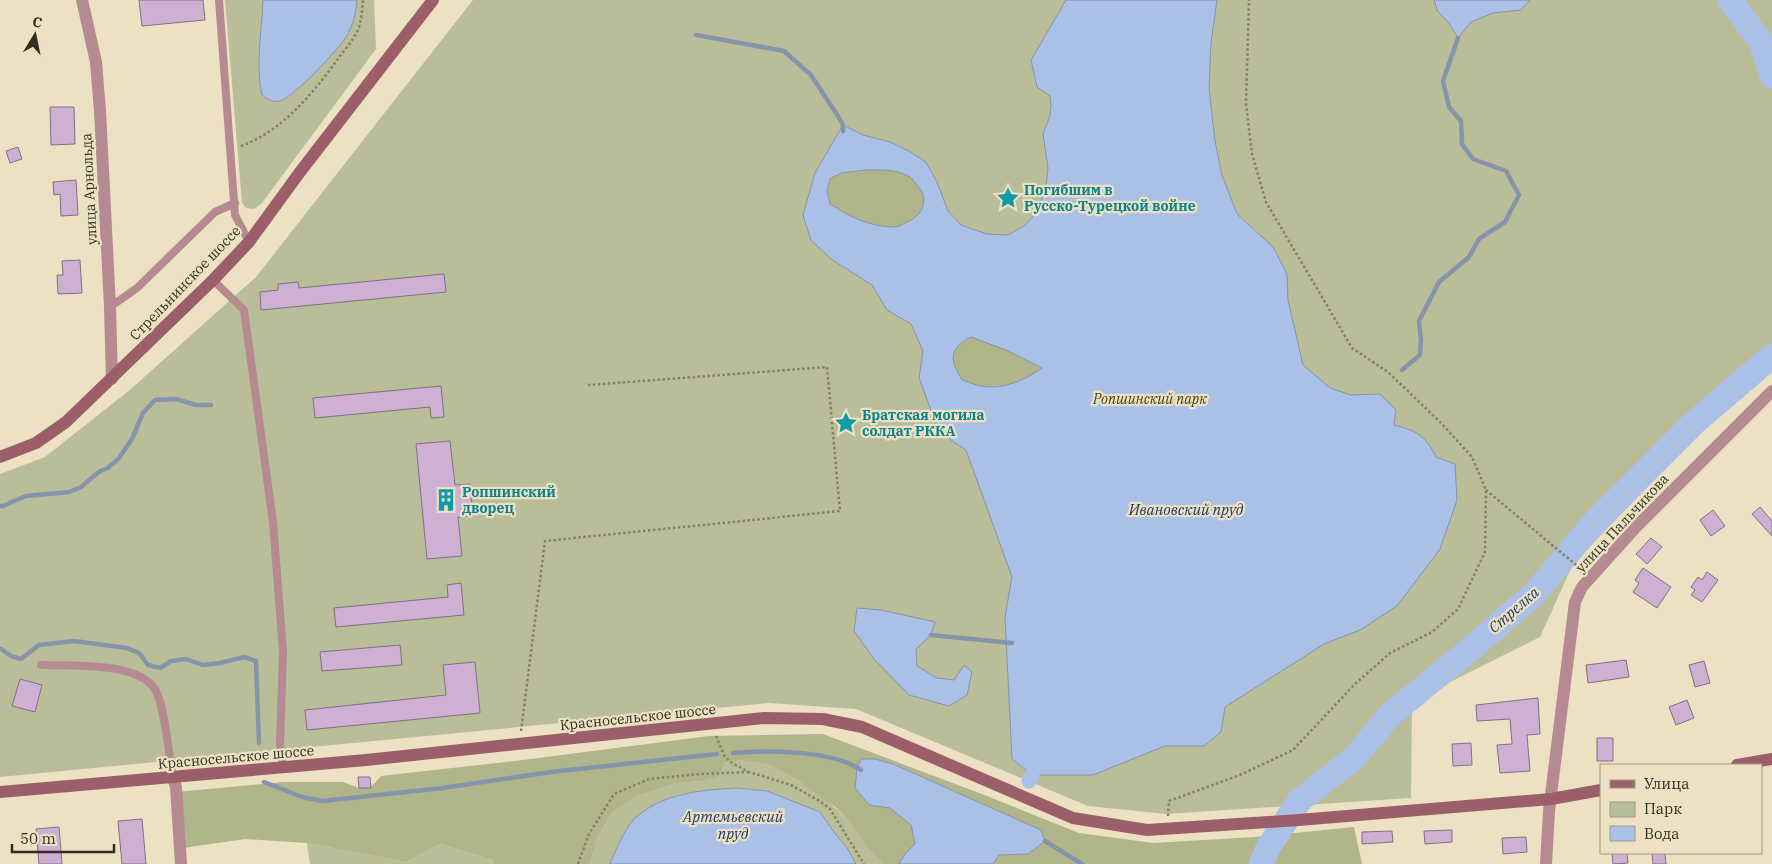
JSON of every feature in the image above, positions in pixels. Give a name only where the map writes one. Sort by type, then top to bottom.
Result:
[{"type":"main road","name":"Стрельнинское шоссе","points":[[0,457],[36,443],[66,422],[213,280],[249,242],[300,172],[433,0]]},
{"type":"main road","name":"Красносельское шоссе","points":[[0,792],[366,760],[764,718],[823,719],[862,727],[1073,818],[1147,830],[1262,823],[1551,799],[1600,790]]},
{"type":"main road","points":[[1743,764],[1772,759]]},
{"type":"street","name":"улица Арнольда","points":[[82,0],[96,62],[100,111],[112,379]]},
{"type":"street","name":"улица Пальчикова","points":[[1546,864],[1551,799],[1575,602],[1582,587],[1636,527],[1772,391]]},
{"type":"street","points":[[172,778],[176,787],[181,864]]},
{"type":"lane","points":[[218,0],[235,215],[249,242]]},
{"type":"lane","points":[[110,307],[137,288],[215,212],[234,203]]},
{"type":"lane","points":[[213,280],[244,310],[246,319],[273,522],[283,652],[280,743],[282,767]]},
{"type":"lane","points":[[41,665],[111,667],[146,680],[156,690],[161,708],[172,778]]},
{"type":"path","points":[[231,149],[254,141],[276,127],[296,110],[312,92],[355,36],[362,18],[363,0]]},
{"type":"path","points":[[1168,817],[1169,802],[1240,775],[1293,750],[1354,685],[1390,653],[1432,632],[1458,609],[1485,552],[1486,490],[1472,457],[1442,424],[1388,372],[1352,348],[1266,202],[1252,154],[1246,104],[1249,0]]},
{"type":"path","points":[[520,738],[545,541],[840,511],[827,367],[588,385]]},
{"type":"path","points":[[1486,490],[1574,562]]},
{"type":"path","points":[[713,729],[725,757],[732,763],[750,772],[791,785],[830,809],[864,864]]},
{"type":"path","points":[[578,864],[589,834],[614,794],[649,779],[750,772]]},
{"type":"green space","points":[[225,0],[263,0],[259,68],[262,95],[322,65],[347,36],[357,0],[374,0],[376,49],[262,203],[254,209],[246,208],[242,203]]},
{"type":"green space","name":"Ропшинский парк","points":[[473,0],[1772,0],[1772,358],[1573,564],[1540,637],[1412,701],[1411,798],[1166,814],[1088,806],[856,709],[769,703],[0,777],[0,474],[45,457],[131,389],[256,277]]},
{"type":"green space","points":[[866,170],[893,171],[910,177],[923,195],[923,207],[920,212],[900,226],[886,227],[861,220],[830,204],[827,191],[830,179],[841,173]]},
{"type":"green space","points":[[971,337],[1006,350],[1042,368],[1025,379],[1006,385],[982,386],[962,380],[955,367],[953,356],[958,346]]},
{"type":"green space","points":[[823,734],[1079,833],[1153,843],[1255,837],[1354,827],[1362,864],[993,864],[999,855],[1028,854],[1045,841],[1041,830],[893,764],[875,759],[869,805],[890,808],[911,825],[915,844],[905,854],[899,864],[884,864],[865,845],[849,821],[835,807],[799,781],[770,765],[741,760],[724,763],[719,776],[701,781],[676,783],[635,797],[612,813],[597,839],[590,864],[494,864],[493,860],[440,844],[406,862],[307,843],[245,839],[183,848],[177,792],[284,782],[343,782],[359,788],[370,788],[381,776],[709,736]]},
{"type":"green space","points":[[741,760],[770,765],[821,795],[849,821],[865,845],[884,864],[856,864],[847,848],[820,812],[767,791],[737,788],[681,794],[655,804],[615,852],[610,864],[590,864],[597,839],[612,813],[635,797],[676,783],[701,781],[724,763]]},
{"type":"green space","points":[[307,843],[406,862],[440,844],[493,860],[494,864],[310,864]]},
{"type":"water","points":[[263,0],[357,0],[352,24],[341,44],[305,82],[280,101],[270,100],[262,95],[259,60]]},
{"type":"water","name":"Ивановский пруд","points":[[1066,0],[1217,0],[1211,43],[1209,88],[1215,141],[1222,175],[1237,214],[1273,247],[1287,274],[1288,300],[1303,365],[1330,388],[1351,395],[1380,394],[1396,410],[1394,425],[1409,429],[1420,435],[1436,457],[1455,464],[1457,500],[1440,549],[1397,606],[1360,630],[1324,644],[1225,707],[1221,732],[1204,746],[1165,746],[1093,775],[1032,775],[1012,759],[1005,617],[1012,577],[966,450],[939,432],[919,378],[923,351],[911,324],[887,310],[872,285],[831,259],[811,240],[803,215],[815,173],[843,125],[863,135],[890,142],[926,162],[937,182],[948,211],[961,225],[987,234],[1008,235],[1024,226],[1038,211],[1046,186],[1048,168],[1043,134],[1050,116],[1051,105],[1050,96],[1037,87],[1031,60]],"holes":[[[866,170],[893,171],[910,177],[923,195],[923,207],[920,212],[900,226],[886,227],[861,220],[830,204],[827,191],[830,179],[841,173]],[[971,337],[1006,350],[1042,368],[1021,380],[997,387],[981,386],[962,380],[955,367],[953,356],[958,346]]]},
{"type":"water","points":[[1434,0],[1530,0],[1521,10],[1493,13],[1471,22],[1458,38],[1449,23],[1438,12]]},
{"type":"water","points":[[857,608],[881,610],[935,622],[931,635],[916,649],[917,666],[937,678],[954,680],[964,665],[972,672],[967,695],[949,706],[909,695],[874,659],[854,631]]},
{"type":"water","points":[[861,759],[875,759],[893,764],[1041,830],[1045,841],[1028,854],[999,855],[993,864],[899,864],[905,854],[915,844],[911,825],[890,808],[869,805],[855,788],[857,768]]},
{"type":"water","name":"Артемьевский пруд","points":[[737,788],[767,791],[820,812],[847,848],[856,864],[610,864],[627,828],[645,810],[657,803],[682,794]]},
{"type":"building","points":[[139,0],[203,0],[205,20],[142,26]]},
{"type":"building","points":[[50,107],[74,107],[75,144],[51,145]]},
{"type":"building","points":[[18,147],[22,159],[10,163],[6,151]]},
{"type":"building","points":[[76,180],[78,215],[61,216],[60,194],[54,195],[53,182]]},
{"type":"building","points":[[80,260],[82,293],[58,294],[57,275],[63,275],[62,261]]},
{"type":"building","points":[[444,274],[446,292],[261,310],[260,292],[278,290],[278,284],[298,282],[299,288]]},
{"type":"building","points":[[441,386],[444,417],[431,418],[430,407],[315,418],[313,398]]},
{"type":"building","name":"Ропшинский дворец","points":[[450,441],[455,485],[470,484],[473,516],[458,517],[462,556],[427,559],[416,444]]},
{"type":"building","points":[[1760,507],[1772,521],[1772,536],[1752,514]]},
{"type":"building","points":[[1713,510],[1725,526],[1711,536],[1700,520]]},
{"type":"building","points":[[1651,538],[1662,547],[1647,564],[1636,554]]},
{"type":"building","points":[[1643,568],[1671,587],[1657,608],[1633,592],[1639,583],[1635,580]]},
{"type":"building","points":[[1707,572],[1718,580],[1702,602],[1691,595],[1695,590],[1691,587],[1698,577],[1702,580]]},
{"type":"building","points":[[461,583],[464,615],[336,627],[334,608],[448,597],[447,585]]},
{"type":"building","points":[[400,645],[402,665],[322,671],[320,652]]},
{"type":"building","points":[[1626,660],[1629,677],[1588,683],[1586,665]]},
{"type":"building","points":[[1704,661],[1710,683],[1695,687],[1689,665]]},
{"type":"building","points":[[475,662],[480,713],[307,730],[305,710],[446,695],[443,665]]},
{"type":"building","points":[[20,679],[42,685],[35,712],[12,706]]},
{"type":"building","points":[[1538,698],[1540,734],[1527,735],[1530,771],[1500,773],[1497,745],[1512,744],[1510,719],[1477,721],[1476,705]]},
{"type":"building","points":[[1687,700],[1694,718],[1676,725],[1669,707]]},
{"type":"building","points":[[1597,738],[1613,738],[1613,761],[1597,761]]},
{"type":"building","points":[[1471,743],[1472,765],[1453,766],[1452,744]]},
{"type":"building","points":[[358,777],[370,777],[371,788],[359,788]]},
{"type":"building","points":[[142,819],[146,864],[122,864],[118,821]]},
{"type":"building","points":[[59,827],[62,864],[39,864],[36,829]]},
{"type":"building","points":[[1452,830],[1452,842],[1425,844],[1424,831]]},
{"type":"building","points":[[1392,831],[1393,842],[1362,844],[1362,832]]},
{"type":"building","points":[[1526,837],[1527,852],[1503,854],[1502,838]]},
{"type":"building","points":[[1612,854],[1627,854],[1628,863],[1613,864]]},
{"type":"building","points":[[1652,854],[1665,854],[1666,864],[1653,864]]},
{"type":"waterway","name":"Стрелка","points":[[1730,0],[1761,42],[1772,76]]},
{"type":"waterway","points":[[696,35],[784,51],[811,75],[838,116],[843,125],[843,131]]},
{"type":"waterway","points":[[1402,370],[1420,355],[1419,321],[1439,282],[1469,257],[1479,239],[1505,222],[1519,195],[1506,171],[1473,159],[1462,144],[1461,121],[1449,107],[1443,81],[1458,38]]},
{"type":"waterway","name":"Стрелка","points":[[1261,864],[1269,846],[1300,800],[1354,758],[1391,714],[1535,593],[1591,526],[1695,422],[1772,356]]},
{"type":"waterway","points":[[0,506],[26,496],[69,492],[81,487],[119,458],[132,439],[143,413],[155,400],[176,399],[196,405],[211,405]]},
{"type":"waterway","points":[[931,635],[1012,643]]},
{"type":"waterway","points":[[1,649],[11,656],[21,659],[39,645],[74,641],[127,648],[139,653],[148,665],[160,668],[171,661],[186,659],[203,665],[244,657],[256,661],[259,743]]},
{"type":"waterway","points":[[733,753],[781,752],[817,755],[849,763],[861,770]]},
{"type":"waterway","points":[[264,782],[302,797],[322,801],[443,788],[551,772],[717,754]]},
{"type":"waterway","points":[[1029,781],[1032,775]]},
{"type":"waterway","points":[[1045,841],[1082,864]]},
{"type":"place","name":"Погибшим в Русско-Турецкой войне","points":[[1008,198]]},
{"type":"place","name":"Братская могила солдат РККА","points":[[846,423]]},
{"type":"place","name":"Ропшинский дворец","points":[[446,500]]}]
